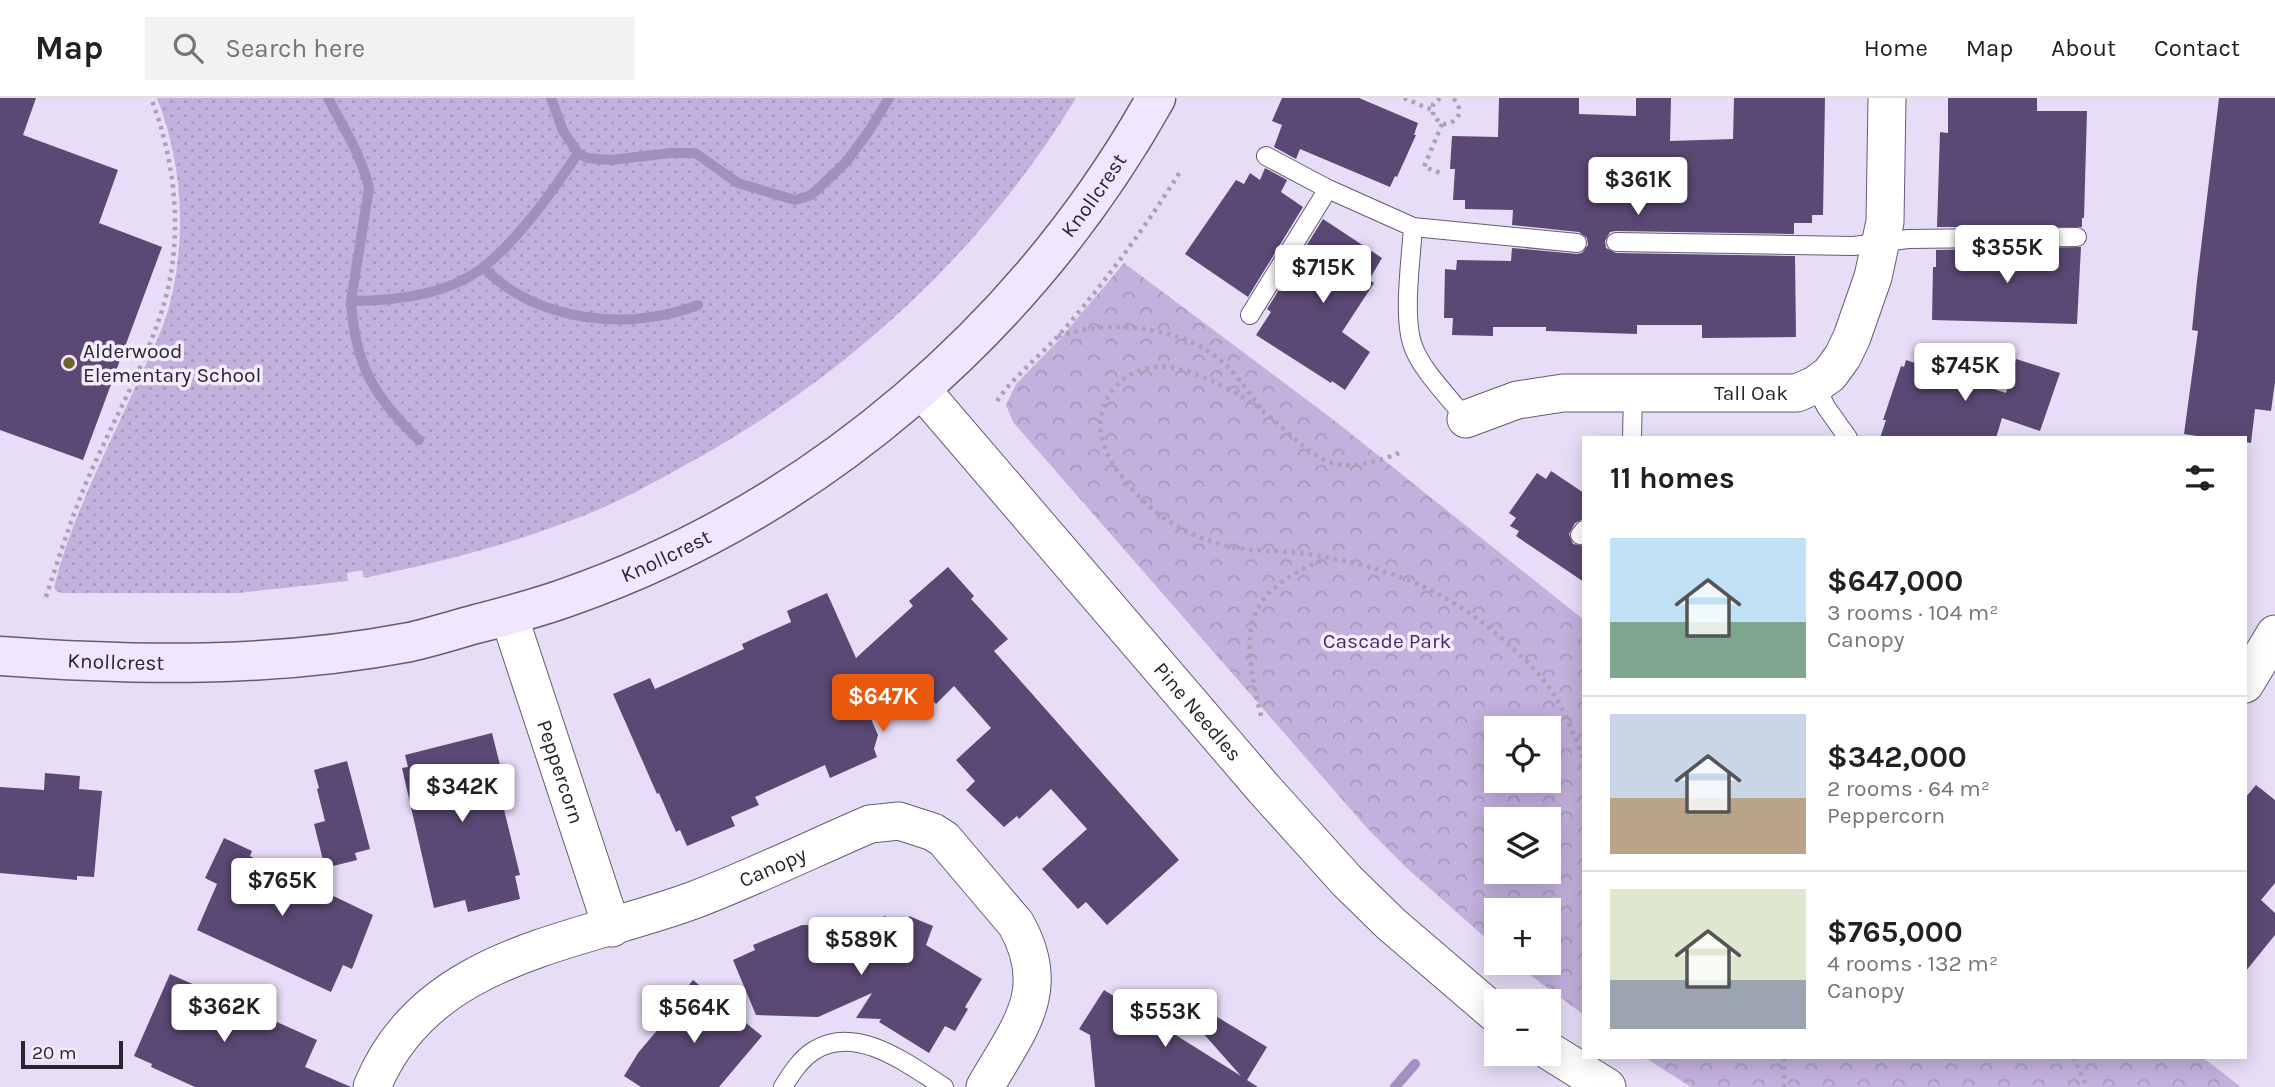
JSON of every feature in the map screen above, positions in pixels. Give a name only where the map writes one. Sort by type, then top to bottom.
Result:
[{"type":"street","name":"Knollcrest","points":[[0,656],[97,663],[195,663],[283,659],[408,642],[443,635],[569,597],[686,546],[788,488],[861,438],[921,389],[1004,308],[1047,259],[1101,186],[1156,98]]},
{"type":"street","name":"Tall Oak","points":[[1466,419],[1517,400],[1563,393],[1797,393],[1830,374],[1852,337],[1882,244],[1885,222],[1887,98]]},
{"type":"street","name":"Pine Needles","points":[[921,389],[1264,789],[1347,881],[1391,924],[1484,1004]]},
{"type":"street","name":"Peppercorn","points":[[509,615],[611,928]]},
{"type":"street","points":[[2247,681],[2275,634]]},
{"type":"street","name":"Canopy","points":[[372,1087],[388,1053],[426,1008],[457,985],[487,969],[697,899],[870,824],[898,821],[933,832],[944,839],[1024,936],[1033,964],[1034,980],[1028,1011],[985,1087]]},
{"type":"street","points":[[1561,1058],[1607,1087]]},
{"type":"lane","points":[[1266,156],[1328,190],[1413,227],[1577,243]]},
{"type":"lane","points":[[1251,315],[1328,190]]},
{"type":"lane","points":[[1413,227],[1409,310],[1412,343],[1424,365],[1466,419]]},
{"type":"lane","points":[[1616,242],[1853,246],[1908,239],[2077,237]]},
{"type":"lane","points":[[1815,385],[1846,436]]},
{"type":"lane","points":[[1632,436],[1633,393]]},
{"type":"lane","points":[[783,1087],[795,1069],[814,1050],[836,1042],[858,1042],[886,1052],[944,1087]]},
{"type":"path","points":[[46,597],[92,470],[164,306],[174,244],[175,210],[169,161],[161,124],[151,98]]},
{"type":"path","points":[[1404,98],[1432,110],[1437,121],[1442,124],[1450,124],[1457,119],[1460,111],[1453,98]]},
{"type":"path","points":[[1432,110],[1438,98]]},
{"type":"path","points":[[1442,124],[1424,167],[1443,174]]},
{"type":"path","points":[[997,401],[1058,336],[1122,258],[1180,172]]},
{"type":"path","points":[[1058,336],[1095,328],[1128,327],[1184,340],[1202,348],[1227,366],[1263,411]]},
{"type":"path","points":[[1399,453],[1371,462],[1334,463],[1309,451],[1263,411],[1230,391],[1193,374],[1166,367],[1134,372],[1117,383],[1102,411],[1100,430],[1111,459],[1128,484],[1172,523],[1200,537],[1233,547],[1300,553],[1356,563],[1416,582],[1452,601],[1485,624],[1540,676],[1558,701],[1582,755]]},
{"type":"path","points":[[1261,716],[1249,647],[1249,636],[1255,617],[1264,598],[1276,585],[1303,568],[1327,558]]},
{"type":"path","points":[[1784,1059],[1784,1087]]},
{"type":"path","points":[[2074,1059],[2087,1087]]},
{"type":"green space","points":[[157,98],[1076,98],[1039,155],[998,208],[906,307],[855,351],[745,430],[623,498],[583,516],[502,544],[364,578],[362,570],[347,573],[348,581],[238,593],[62,593],[54,587],[70,537],[158,339],[175,281],[180,202],[172,149]]},
{"type":"green space","name":"Cascade Park","points":[[1124,263],[1335,421],[1582,618],[1582,1014],[1561,998],[1561,989],[1549,989],[1530,975],[1561,975],[1561,898],[1484,898],[1484,936],[1409,870],[1367,828],[1013,422],[1006,405],[1016,384],[1059,340]]},
{"type":"green space","points":[[1647,1059],[2205,1059],[2241,1087],[1691,1087]]},
{"type":"building","points":[[0,98],[36,98],[23,135],[118,170],[99,223],[162,247],[83,460],[0,430]]},
{"type":"building","points":[[1282,98],[1359,98],[1418,123],[1416,135],[1390,187],[1300,149],[1296,159],[1274,147],[1282,125],[1272,121]]},
{"type":"building","points":[[1499,98],[1579,98],[1579,114],[1636,116],[1636,98],[1671,98],[1670,141],[1733,139],[1734,98],[1825,98],[1823,215],[1812,215],[1812,223],[1794,223],[1794,234],[1616,231],[1610,232],[1605,241],[1606,248],[1616,253],[1795,256],[1796,337],[1702,338],[1702,325],[1637,325],[1637,334],[1546,331],[1546,327],[1493,327],[1493,336],[1452,335],[1453,318],[1444,318],[1445,269],[1456,270],[1457,260],[1511,261],[1512,248],[1577,254],[1582,253],[1588,245],[1587,238],[1579,232],[1512,225],[1513,210],[1465,209],[1465,200],[1453,200],[1455,169],[1450,169],[1452,136],[1498,137]]},
{"type":"building","points":[[1948,98],[2037,98],[2037,111],[2087,111],[2082,227],[1937,227],[1940,132],[1948,133]]},
{"type":"building","points":[[2219,98],[2275,98],[2275,382],[2271,411],[2255,409],[2251,443],[2247,442],[2247,436],[2184,434],[2198,331],[2192,330]]},
{"type":"building","points":[[1265,168],[1287,180],[1281,192],[1303,207],[1248,297],[1185,254],[1236,180],[1244,184],[1250,173],[1260,180]]},
{"type":"building","points":[[1323,219],[1382,258],[1369,280],[1374,283],[1342,332],[1370,352],[1345,390],[1256,335],[1271,312],[1267,309]]},
{"type":"building","points":[[2081,247],[2077,324],[1932,320],[1936,250]]},
{"type":"building","points":[[2016,359],[2060,373],[2040,431],[2002,418],[1997,436],[1881,436],[1886,420],[1883,420],[1901,366],[1904,367],[1906,360],[1954,376],[1951,385],[1957,387],[1960,378],[2006,393]]},
{"type":"building","points":[[1551,471],[1582,492],[1582,520],[1575,523],[1569,534],[1573,544],[1582,546],[1582,581],[1516,536],[1519,531],[1510,526],[1516,518],[1509,513],[1537,473],[1546,479]]},
{"type":"building","points":[[948,567],[974,596],[971,599],[1008,639],[994,651],[1179,860],[1107,925],[1086,902],[1078,909],[1042,869],[1087,829],[1051,789],[1019,819],[1017,816],[1004,827],[966,790],[975,781],[956,760],[991,728],[954,686],[936,704],[915,681],[909,687],[902,680],[862,698],[878,735],[874,749],[877,757],[830,778],[825,765],[755,797],[759,805],[731,817],[735,826],[687,846],[680,830],[676,832],[659,793],[657,794],[613,694],[650,678],[655,689],[744,649],[742,644],[791,622],[787,611],[827,593],[856,658],[913,606],[909,601]]},
{"type":"building","points":[[492,733],[500,765],[495,766],[498,785],[520,875],[515,876],[520,899],[468,912],[465,900],[434,908],[402,768],[408,767],[405,755]]},
{"type":"building","points":[[347,761],[370,849],[355,853],[357,860],[325,868],[314,824],[325,821],[314,770]]},
{"type":"building","points":[[45,773],[80,776],[79,789],[102,791],[94,877],[77,876],[77,880],[0,873],[0,787],[44,790]]},
{"type":"building","points":[[2256,785],[2275,800],[2275,883],[2261,900],[2275,913],[2275,935],[2247,970],[2247,796]]},
{"type":"building","points":[[224,838],[252,851],[250,856],[373,915],[352,969],[343,965],[331,992],[197,930],[217,884],[205,878]]},
{"type":"building","points":[[884,916],[906,925],[909,916],[933,926],[926,945],[982,979],[965,1007],[968,1009],[955,1031],[945,1026],[929,1053],[879,1022],[881,1019],[856,1018],[872,993],[818,1017],[756,1015],[733,960],[755,950],[753,945],[802,925],[880,926]]},
{"type":"building","points":[[170,974],[317,1040],[305,1067],[351,1087],[195,1087],[151,1067],[152,1064],[134,1056]]},
{"type":"building","points":[[693,980],[762,1036],[719,1087],[641,1087],[624,1076],[638,1053],[676,1008],[673,1005]]},
{"type":"building","points":[[1104,990],[1241,1076],[1170,996],[1174,991],[1267,1047],[1247,1080],[1258,1087],[1095,1087],[1090,1035],[1079,1029]]},
{"type":"waterway","points":[[328,98],[357,153],[369,188],[351,301],[357,344],[362,362],[379,394],[419,440]]},
{"type":"waterway","points":[[551,98],[563,131],[578,153],[587,158],[611,160],[695,153],[738,183],[795,200],[809,196],[846,162],[889,98]]},
{"type":"waterway","points":[[351,301],[384,300],[436,291],[481,269],[521,230],[578,153]]},
{"type":"waterway","points":[[483,267],[505,286],[529,300],[584,317],[643,318],[698,305]]},
{"type":"waterway","points":[[1395,1087],[1415,1064]]},
{"type":"place","name":"Alderwood Elementary School","points":[[69,363]]}]
